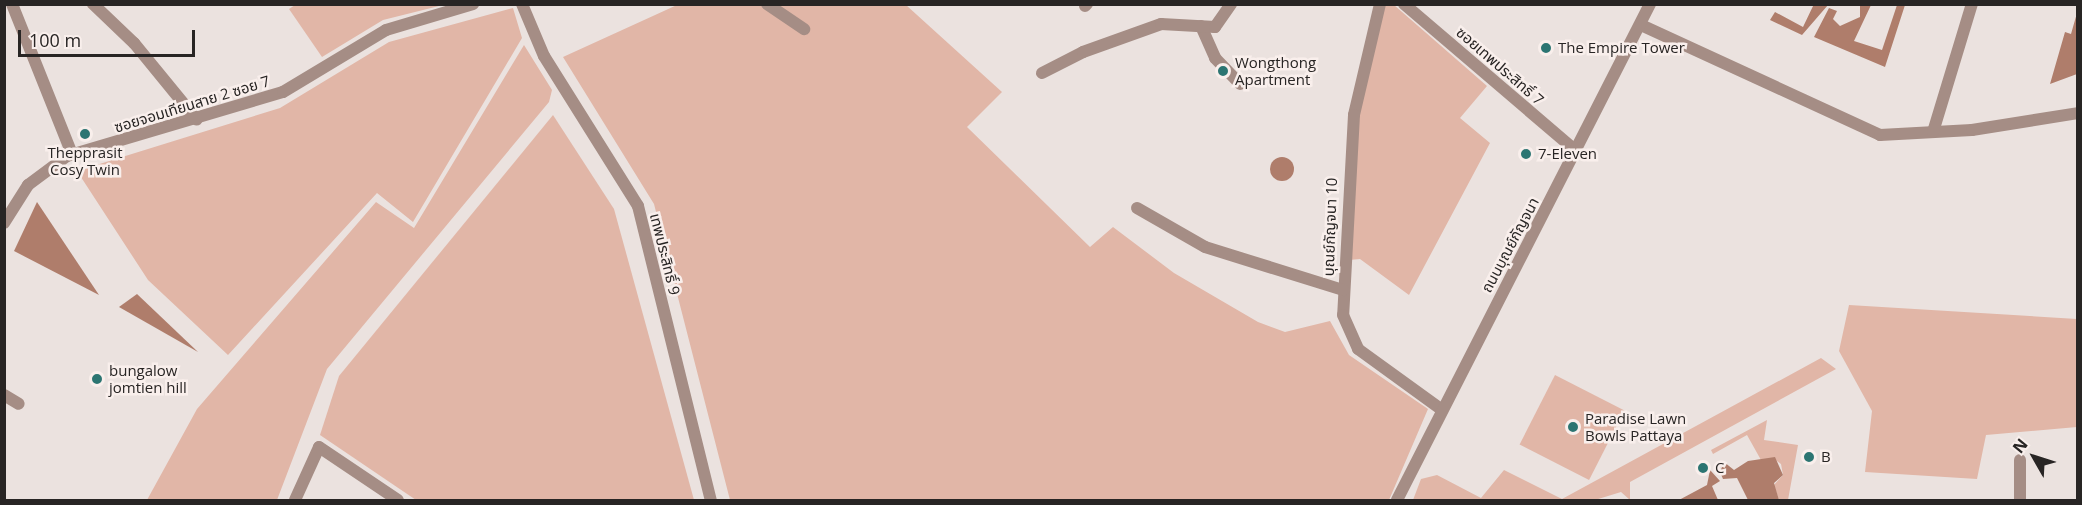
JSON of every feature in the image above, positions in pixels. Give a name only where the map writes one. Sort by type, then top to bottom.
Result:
[{"type":"street","points":[[12,4],[72,154]]},
{"type":"street","points":[[93,4],[134,43],[197,120]]},
{"type":"street","name":"ซอยจอมเทียนสาย 2 ซอย 7","points":[[4,223],[28,185],[72,154],[197,120],[283,92],[386,30],[472,4]]},
{"type":"street","name":"เทพประสิทธิ์ 9","points":[[522,4],[544,56],[638,206],[711,501]]},
{"type":"street","points":[[767,4],[804,29]]},
{"type":"street","points":[[1042,73],[1083,52],[1161,24],[1215,27],[1231,4]]},
{"type":"street","name":"บุณย์กัญจนา 10","points":[[1380,4],[1354,115],[1343,315],[1358,349],[1441,409]]},
{"type":"street","name":"ซอยเทพประสิทธิ์ 7","points":[[1404,4],[1576,151]]},
{"type":"street","name":"ถนนบุณย์กัญจนา","points":[[1397,501],[1441,409],[1650,4]]},
{"type":"street","points":[[1933,132],[1972,4]]},
{"type":"street","points":[[1641,25],[1866,131],[1880,135],[1933,132],[2078,113]]},
{"type":"street","points":[[1202,26],[1215,58],[1240,84]]},
{"type":"street","points":[[1137,208],[1205,247],[1343,290]]},
{"type":"street","points":[[4,395],[19,404]]},
{"type":"street","points":[[295,501],[319,447],[398,501]]},
{"type":"street","points":[[2020,460],[2020,501]]},
{"type":"shaded area","points":[[1814,4],[1828,5],[1802,35],[1770,20],[1775,12],[1803,27]]},
{"type":"shaded area","points":[[295,5],[443,5],[383,20],[322,57],[289,9]]},
{"type":"shaded area","points":[[677,5],[906,5],[1002,92],[967,127],[1090,247],[1113,227],[1174,273],[1258,322],[1285,332],[1330,321],[1349,355],[1428,409],[1389,500],[730,500],[654,204],[563,57]]},
{"type":"shaded area","points":[[1384,5],[1394,5],[1487,86],[1460,118],[1490,143],[1409,295],[1360,259],[1349,260],[1356,122]]},
{"type":"shaded area","points":[[1871,5],[1854,41],[1882,50],[1897,5],[1905,5],[1885,67],[1814,37],[1829,8],[1837,11],[1833,19],[1840,26],[1860,17],[1860,6]]},
{"type":"shaded area","points":[[513,8],[522,38],[413,222],[377,193],[228,355],[148,280],[77,171],[280,108],[389,42]]},
{"type":"shaded area","points":[[2077,13],[2077,74],[2050,84],[2065,32],[2071,34]]},
{"type":"shaded area","points":[[524,45],[552,90],[549,102],[327,369],[277,500],[147,500],[197,409],[376,202],[414,228]]},
{"type":"shaded area","points":[[553,115],[614,209],[694,500],[416,500],[320,435],[339,376]]},
{"type":"shaded area","points":[[1282,157],[1290,161],[1294,169],[1290,177],[1282,181],[1274,177],[1270,169],[1274,161]]},
{"type":"shaded area","points":[[37,202],[99,295],[14,251]]},
{"type":"shaded area","points":[[137,294],[198,352],[119,307]]},
{"type":"shaded area","points":[[1849,305],[2077,319],[2077,427],[1986,435],[1977,479],[1865,472],[1872,411],[1839,351]]},
{"type":"shaded area","points":[[1821,358],[1836,369],[1630,482],[1630,500],[1621,492],[1595,500],[1413,500],[1421,479],[1437,475],[1481,498],[1504,470],[1562,499]]},
{"type":"shaded area","name":"Paradise Lawn Bowls Pattaya","points":[[1555,375],[1624,410],[1589,480],[1520,444]]},
{"type":"shaded area","points":[[1767,420],[1764,440],[1798,445],[1788,500],[1779,500],[1774,485],[1783,475],[1781,464],[1773,458],[1761,460],[1747,435],[1713,454],[1711,450]]},
{"type":"shaded area","points":[[1775,457],[1783,475],[1774,483],[1779,500],[1748,500],[1737,478],[1723,479],[1720,472],[1724,462],[1734,470],[1748,461]]},
{"type":"shaded area","points":[[1710,470],[1720,481],[1712,486],[1718,500],[1679,500],[1707,485]]},
{"type":"place","name":"The Empire Tower","points":[[1546,48]]},
{"type":"place","name":"Wongthong Apartment","points":[[1223,71]]},
{"type":"place","name":"Thepprasit Cosy Twin","points":[[85,134]]},
{"type":"place","name":"7-Eleven","points":[[1526,154]]},
{"type":"place","name":"bungalow jomtien hill","points":[[97,379]]},
{"type":"place","name":"Paradise Lawn Bowls Pattaya","points":[[1573,427]]},
{"type":"place","name":"B","points":[[1809,457]]},
{"type":"place","name":"C","points":[[1703,468]]}]
